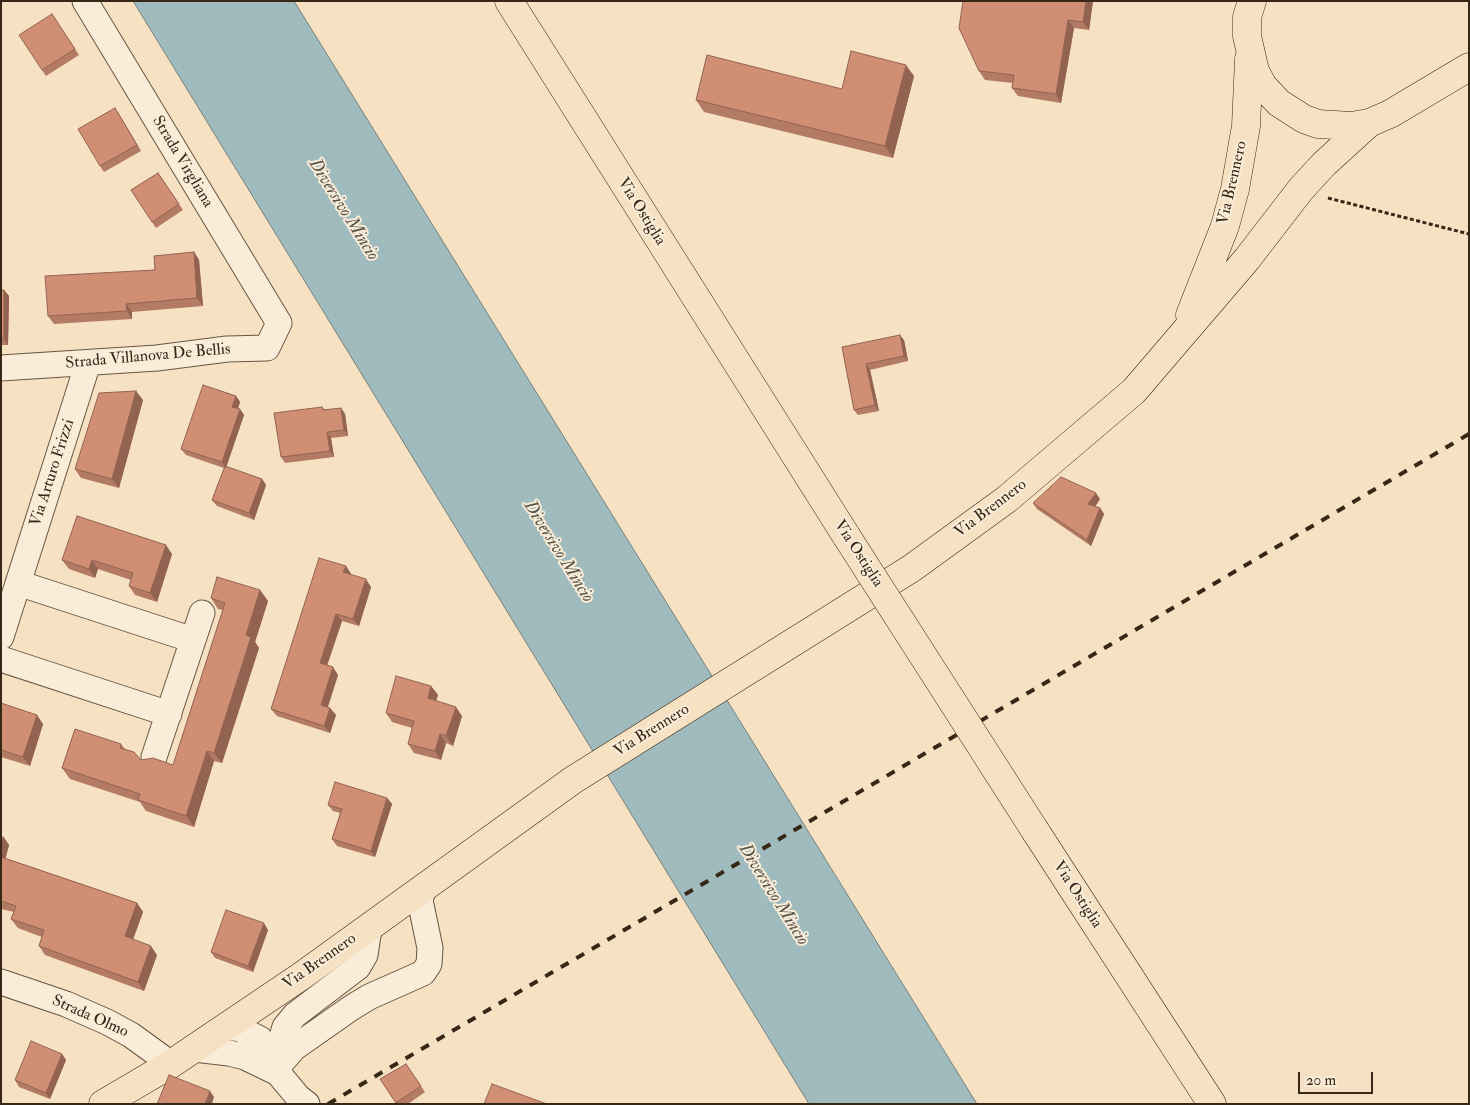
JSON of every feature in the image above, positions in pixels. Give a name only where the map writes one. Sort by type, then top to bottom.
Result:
[{"type":"main road","name":"Via Ostiglia","points":[[508,1],[847,537],[1212,1104]]},
{"type":"main road","points":[[1231,1],[1263,86],[1291,112],[1318,124],[1333,126],[1369,123],[1390,114],[1469,67]]},
{"type":"main road","name":"Via Brennero","points":[[1182,335],[1224,226],[1235,189],[1246,126],[1248,16],[1252,1]]},
{"type":"main road","name":"Via Brennero","points":[[102,1104],[171,1064],[226,1027],[371,926],[573,780],[912,568],[1007,499],[1134,391],[1247,259],[1301,189],[1324,164],[1369,123]]},
{"type":"street","name":"Strada Virgliana","points":[[85,1],[279,323]]},
{"type":"street","name":"Strada Villanova De Bellis","points":[[1,368],[157,358],[227,349],[267,348],[279,323]]},
{"type":"street","name":"Via Arturo Frizzi","points":[[1,637],[88,362]]},
{"type":"street","points":[[18,583],[193,640]]},
{"type":"street","points":[[154,757],[202,613]]},
{"type":"street","points":[[1,659],[169,714]]},
{"type":"street","points":[[278,1073],[281,1063],[294,1048],[351,1008],[369,997],[423,973],[429,964],[430,948],[420,900],[424,887]]},
{"type":"street","points":[[278,1073],[276,1056],[285,1027],[295,1015],[358,967],[365,955],[371,926]]},
{"type":"street","name":"Strada Olmo","points":[[1,982],[66,1004],[107,1022],[139,1040],[171,1064]]},
{"type":"street","points":[[226,1027],[240,1029],[260,1039],[278,1073],[298,1097],[307,1104]]},
{"type":"street","points":[[194,1049],[237,1055],[278,1073]]},
{"type":"path","points":[[1301,189],[1343,204],[1469,234]]},
{"type":"water","name":"Diversivo Mincio","points":[[133,1],[294,1],[977,1104],[809,1104]]},
{"type":"building","points":[[963,1],[1086,1],[1083,22],[1068,20],[1056,94],[1012,88],[1014,75],[979,71],[959,28]]},
{"type":"building","points":[[52,14],[75,49],[42,70],[19,35]]},
{"type":"building","points":[[851,51],[906,65],[885,146],[696,100],[707,55],[842,89]]},
{"type":"building","points":[[115,108],[137,145],[100,166],[78,129]]},
{"type":"building","points":[[158,173],[179,204],[152,222],[131,190]]},
{"type":"building","points":[[194,252],[197,298],[126,304],[127,311],[48,316],[45,276],[155,270],[154,256]]},
{"type":"building","points":[[1,290],[4,290],[4,339],[1,339]]},
{"type":"building","points":[[900,335],[904,356],[866,364],[875,405],[854,410],[842,347]]},
{"type":"building","points":[[203,385],[236,396],[232,407],[240,409],[222,462],[181,449]]},
{"type":"building","points":[[136,391],[112,479],[75,469],[99,393]]},
{"type":"building","points":[[322,407],[323,410],[341,408],[344,430],[327,432],[330,451],[281,457],[274,413]]},
{"type":"building","points":[[225,466],[262,479],[249,513],[212,500]]},
{"type":"building","points":[[1061,477],[1096,493],[1088,504],[1100,508],[1087,540],[1033,503]]},
{"type":"building","points":[[77,516],[166,545],[150,593],[129,586],[133,573],[92,560],[89,569],[62,560]]},
{"type":"building","points":[[319,558],[346,566],[343,572],[366,579],[353,619],[336,614],[320,663],[333,667],[321,705],[330,708],[324,726],[271,709]]},
{"type":"building","points":[[217,577],[260,590],[246,635],[251,637],[214,753],[207,751],[186,816],[138,800],[140,794],[62,768],[75,729],[121,744],[120,748],[134,752],[141,760],[153,758],[173,765],[225,603],[211,598]]},
{"type":"building","points":[[396,676],[431,686],[428,698],[456,707],[446,736],[440,734],[435,751],[408,744],[414,721],[386,713]]},
{"type":"building","points":[[1,703],[37,715],[23,757],[1,750]]},
{"type":"building","points":[[335,782],[387,798],[371,851],[332,839],[342,809],[328,805]]},
{"type":"building","points":[[1,857],[137,903],[125,936],[151,946],[138,982],[39,946],[44,930],[11,919],[16,906],[1,901]]},
{"type":"building","points":[[226,910],[264,923],[248,966],[211,952]]},
{"type":"building","points":[[31,1041],[62,1054],[46,1093],[15,1080]]},
{"type":"building","points":[[406,1064],[421,1086],[396,1103],[380,1079]]},
{"type":"building","points":[[169,1075],[210,1091],[205,1104],[157,1104]]},
{"type":"building","points":[[492,1084],[547,1104],[484,1104]]},
{"type":"railway","points":[[328,1104],[1469,434]]}]
